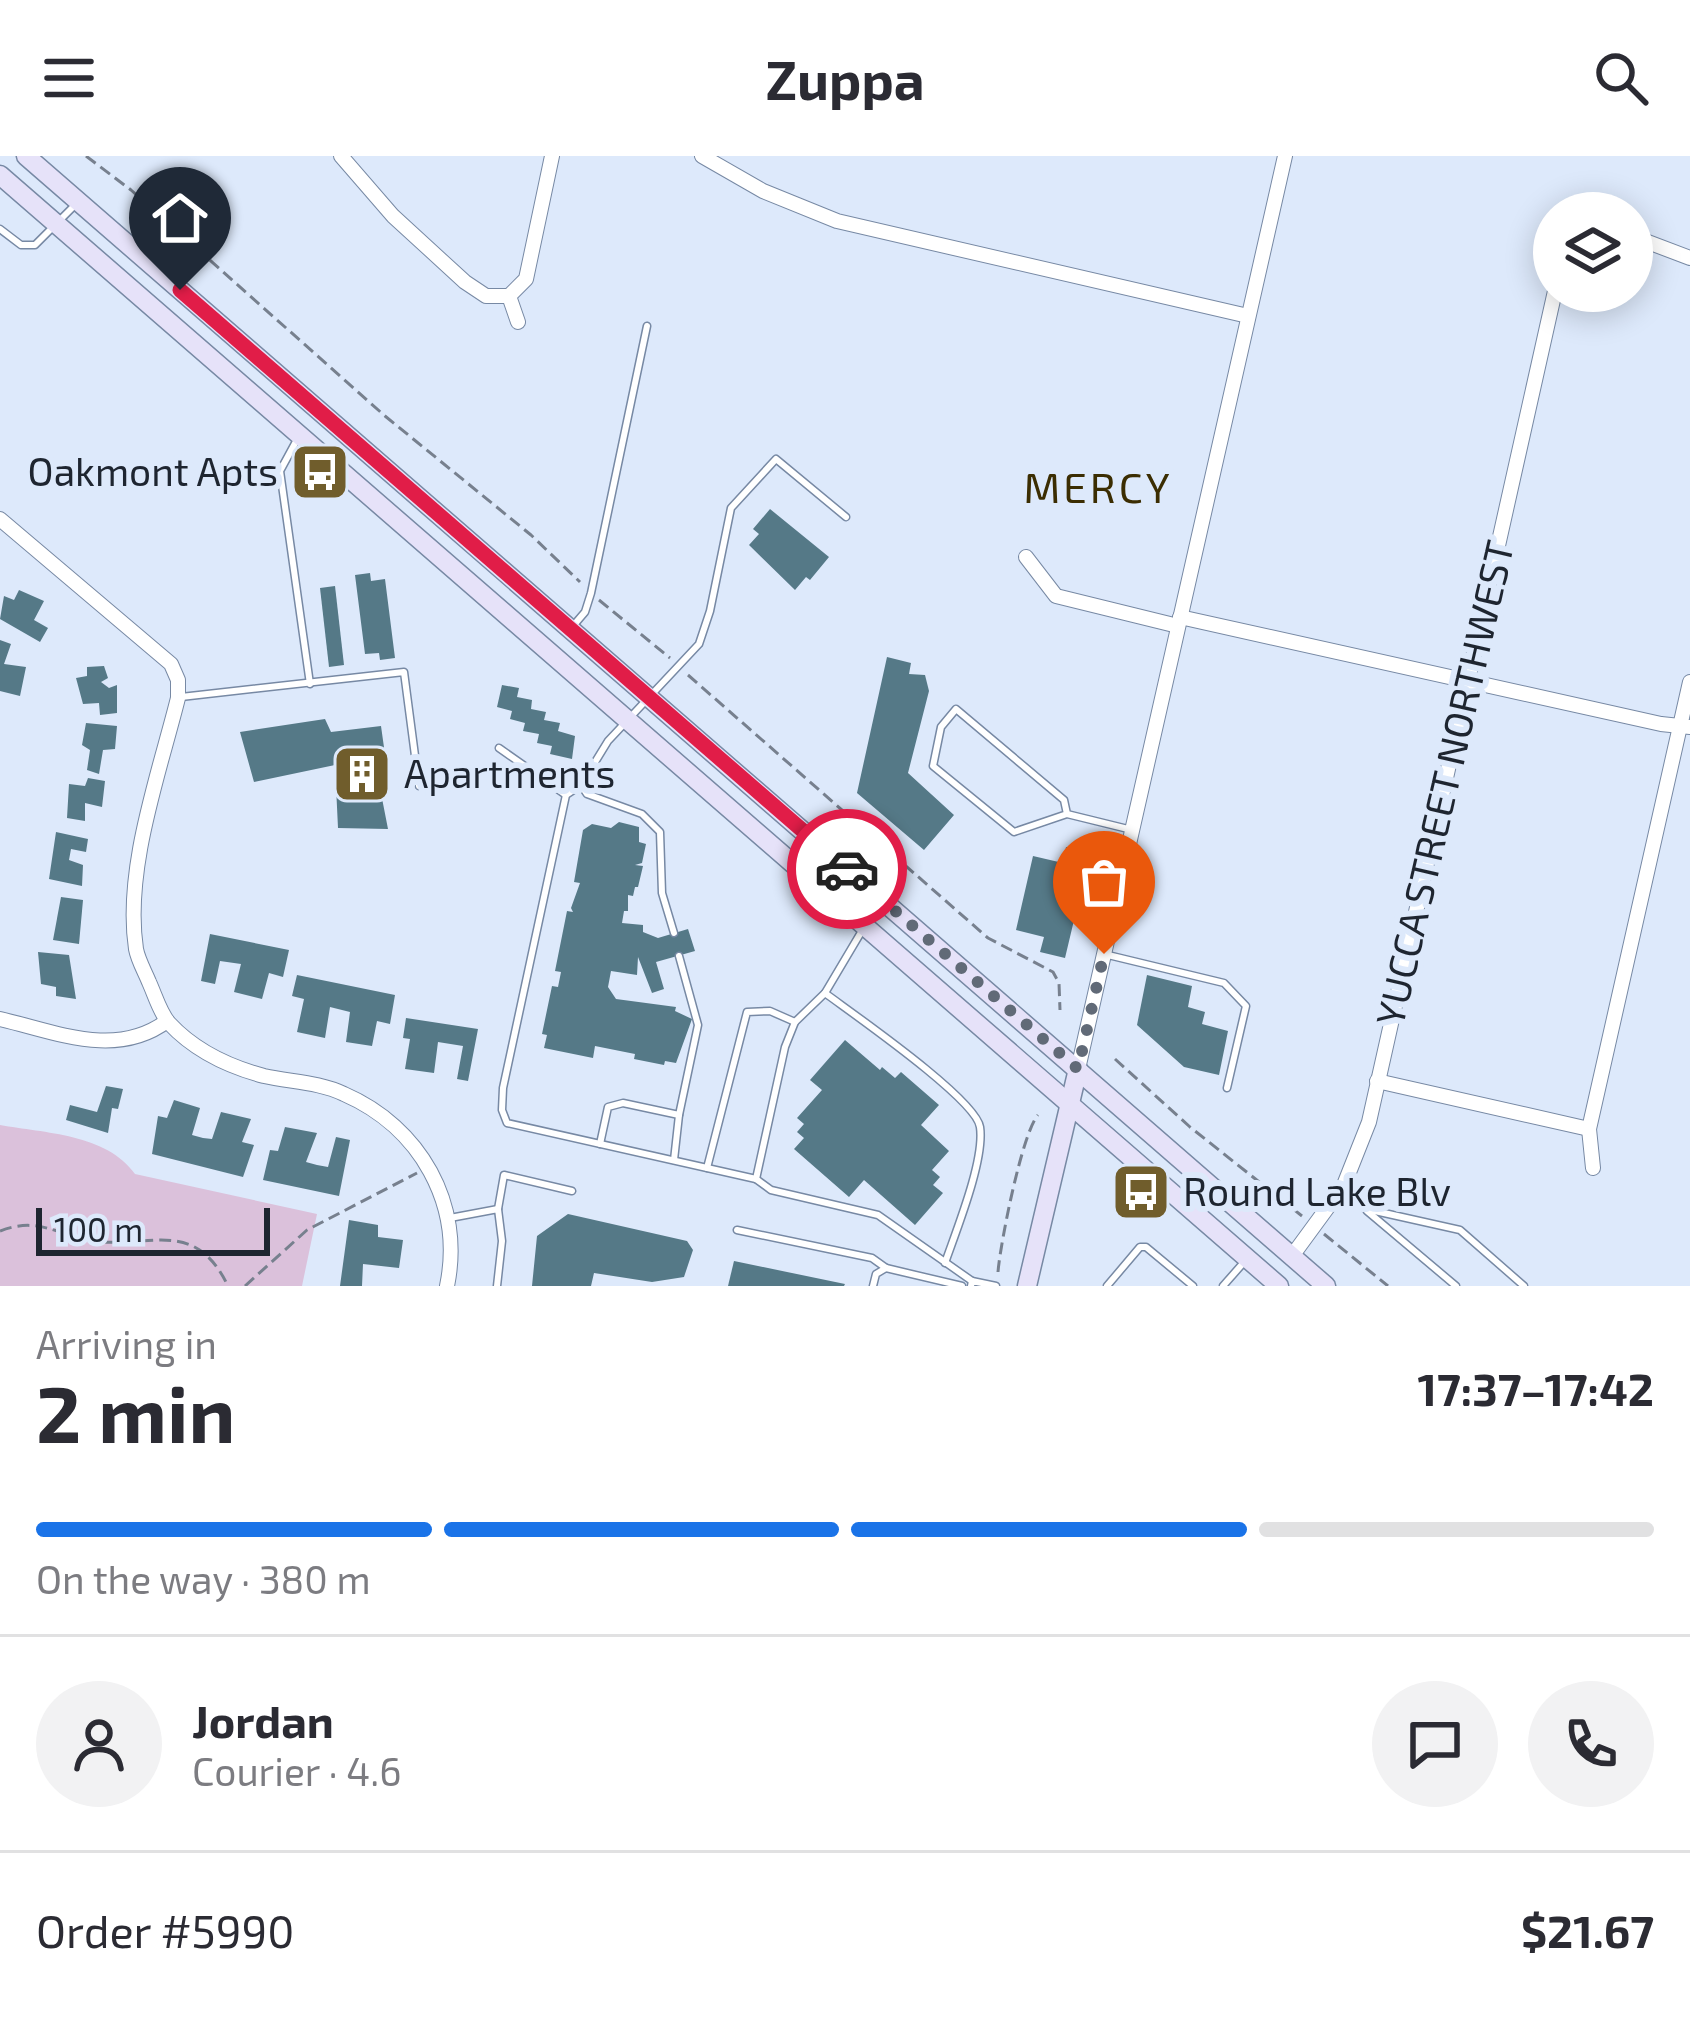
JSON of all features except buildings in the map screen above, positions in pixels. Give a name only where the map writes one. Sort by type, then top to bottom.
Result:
[{"type":"main road","points":[[26,156],[1326,1286]]},
{"type":"main road","points":[[0,176],[1279,1286]]},
{"type":"main road","points":[[1027,1286],[1078,1069]]},
{"type":"street","points":[[340,156],[393,216],[486,296],[509,296],[526,279],[552,156]]},
{"type":"street","points":[[702,156],[783,201],[849,224],[1248,316]]},
{"type":"street","points":[[1078,1069],[1285,156]]},
{"type":"street","points":[[1653,244],[1690,258]]},
{"type":"street","points":[[509,296],[518,322]]},
{"type":"street","name":"YUCCA STREET NORTHWEST","points":[[1292,1256],[1340,1191],[1362,1145],[1551,312]]},
{"type":"street","points":[[1,522],[171,664],[178,680],[133,901],[136,953],[166,1021],[211,1056],[262,1075],[341,1092],[372,1108],[410,1142],[429,1167],[450,1218],[447,1286]]},
{"type":"street","points":[[1026,557],[1056,596],[1685,726]]},
{"type":"street","points":[[1593,1168],[1589,1129],[1685,726],[1690,682]]},
{"type":"street","points":[[0,1019],[98,1041],[124,1042],[148,1035],[166,1021]]},
{"type":"street","points":[[1378,1081],[1589,1129]]},
{"type":"lane","points":[[0,229],[21,245],[35,245],[78,201]]},
{"type":"lane","points":[[571,629],[585,612],[591,593],[647,326]]},
{"type":"lane","points":[[300,434],[280,471],[310,685]]},
{"type":"lane","points":[[846,517],[776,459],[731,508],[699,644],[608,741],[581,785],[566,795],[502,1110],[507,1123],[756,1178],[771,1190],[878,1215],[968,1284]]},
{"type":"lane","points":[[178,698],[404,672],[419,786]]},
{"type":"lane","points":[[1067,814],[1064,800],[956,709],[941,727],[933,766],[1014,832],[1067,814],[1132,830]]},
{"type":"lane","points":[[499,748],[566,795]]},
{"type":"lane","points":[[581,785],[587,794],[642,814],[660,832],[662,893],[674,933]]},
{"type":"lane","points":[[756,1178],[784,1047],[795,1022],[825,993],[865,926]]},
{"type":"lane","points":[[1104,954],[1224,983],[1246,1006],[1227,1088]]},
{"type":"lane","points":[[674,1160],[698,1025],[679,956]]},
{"type":"lane","points":[[825,993],[923,1066],[975,1114],[981,1130],[972,1177],[945,1263]]},
{"type":"lane","points":[[706,1168],[747,1012],[770,1012],[795,1022]]},
{"type":"lane","points":[[600,1144],[608,1107],[623,1103],[679,1115]]},
{"type":"lane","points":[[497,1286],[502,1241],[498,1209],[504,1174],[572,1191]]},
{"type":"lane","points":[[1340,1191],[1456,1286]]},
{"type":"lane","points":[[450,1218],[498,1209]]},
{"type":"lane","points":[[1366,1209],[1460,1231],[1525,1286]]},
{"type":"lane","points":[[737,1230],[872,1258],[886,1268],[996,1286]]},
{"type":"lane","points":[[1107,1286],[1140,1247],[1146,1247],[1192,1286]]},
{"type":"lane","points":[[1223,1286],[1247,1258]]},
{"type":"lane","points":[[873,1286],[876,1274],[886,1268]]},
{"type":"path","points":[[86,156],[131,190],[385,416],[531,535],[582,584]]},
{"type":"path","points":[[598,599],[675,662]]},
{"type":"path","points":[[687,673],[988,938],[1053,972],[1059,983],[1060,1010]]},
{"type":"path","points":[[1115,1059],[1190,1127],[1306,1219]]},
{"type":"path","points":[[996,1286],[1021,1159],[1030,1124],[1038,1115]]},
{"type":"path","points":[[245,1286],[307,1230],[429,1167]]},
{"type":"path","points":[[0,1232],[28,1223],[93,1241],[172,1239],[213,1262],[228,1286]]},
{"type":"path","points":[[1323,1232],[1388,1286]]},
{"type":"shaded area","points":[[0,1125],[92,1143],[135,1174],[317,1214],[302,1286],[0,1286]]},
{"type":"way so far","points":[[847,869],[1078,1069],[1104,954]]},
{"type":"place","name":"Oakmont Apts","points":[[320,472]]},
{"type":"place","name":"Apartments","points":[[362,774]]},
{"type":"place","name":"Round Lake Blv","points":[[1141,1192]]},
{"type":"district","name":"MERCY","points":[[1098,488]]},
{"type":"route","points":[[180,290],[847,869]]}]
